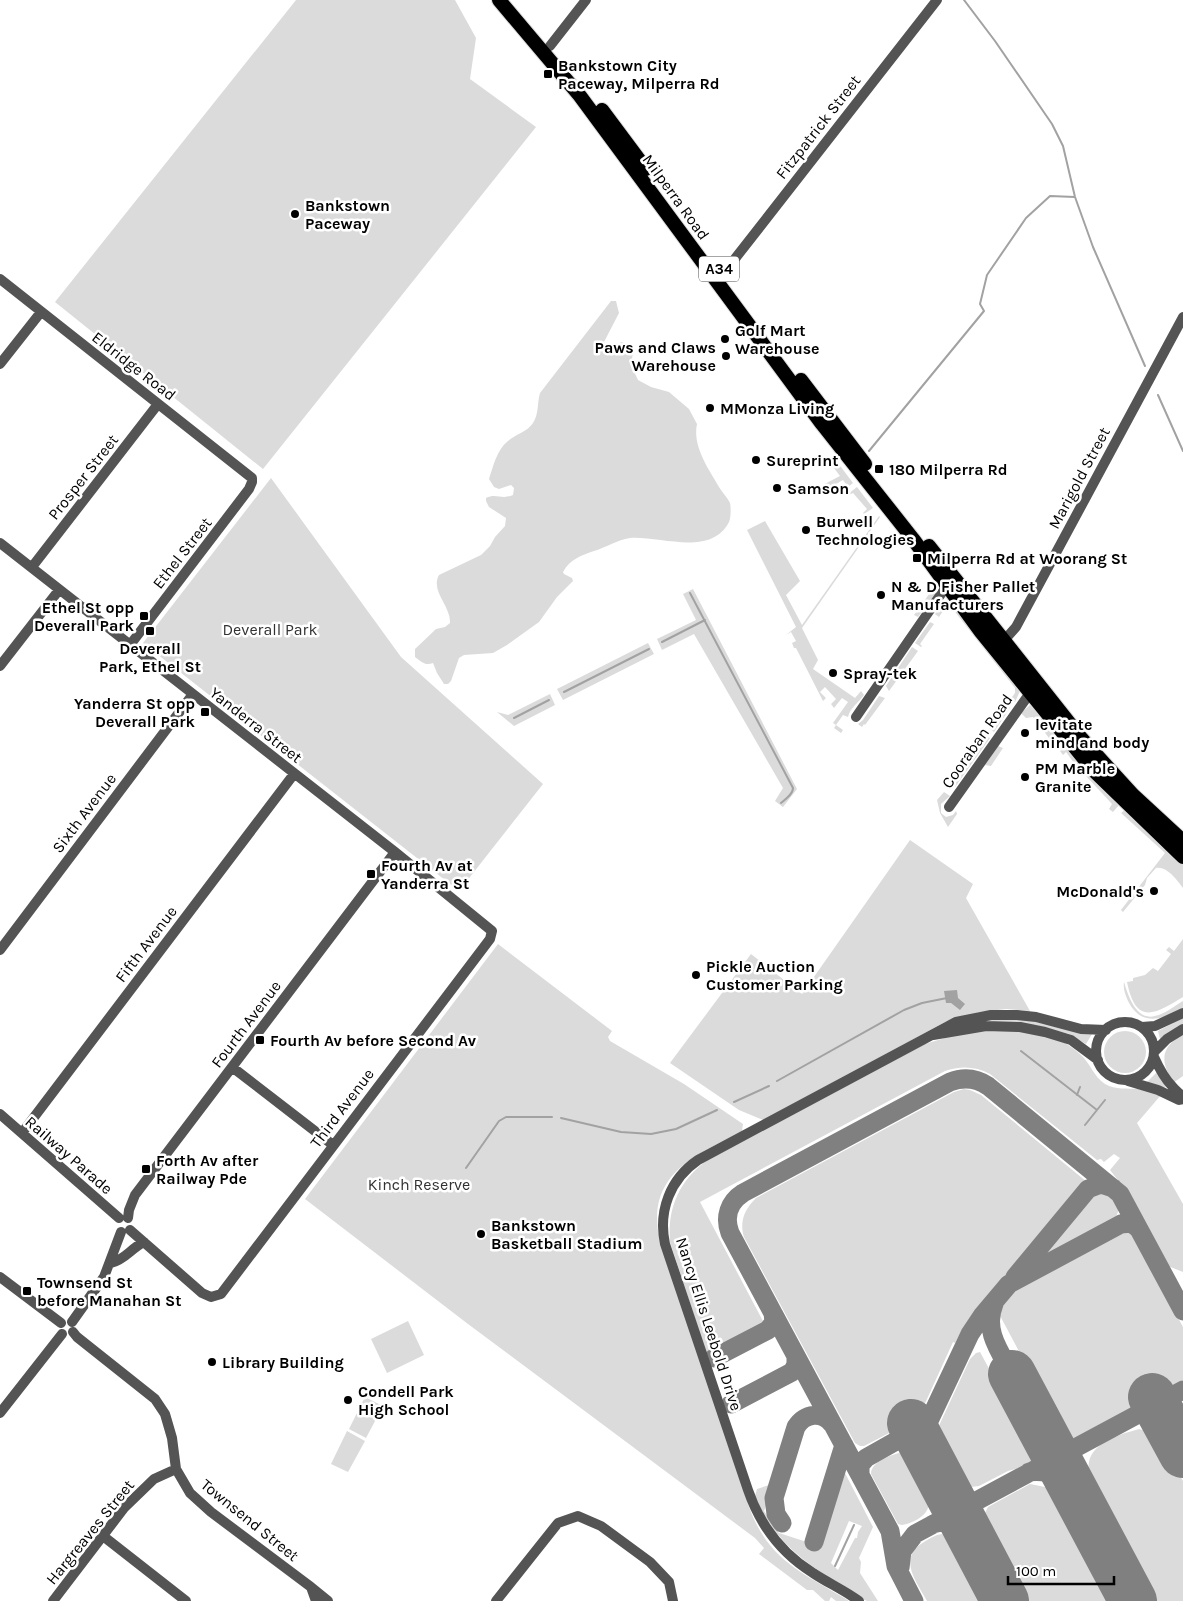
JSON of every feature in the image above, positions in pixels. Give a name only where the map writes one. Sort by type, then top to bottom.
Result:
[{"type":"highway","name":"Milperra Road","points":[[499,0],[580,96],[822,424],[950,580]]},
{"type":"highway","name":"Milperra Road","points":[[510,0],[582,83],[950,580],[1000,644],[1109,770],[1183,841]]},
{"type":"highway","name":"Milperra Road","points":[[1000,644],[1030,693],[1094,771],[1183,857]]},
{"type":"street","points":[[550,46],[586,0]]},
{"type":"street","name":"Fitzpatrick Street","points":[[723,274],[937,0]]},
{"type":"street","name":"Eldridge Road","points":[[0,279],[251,477]]},
{"type":"street","points":[[0,364],[41,312]]},
{"type":"street","name":"Marigold Street","points":[[1000,644],[1016,627],[1183,316]]},
{"type":"street","name":"Prosper Street","points":[[32,567],[158,404]]},
{"type":"street","name":"Ethel Street","points":[[130,645],[249,489],[252,482],[251,477]]},
{"type":"street","name":"Yanderra Street","points":[[0,543],[395,852],[492,931]]},
{"type":"street","points":[[856,717],[950,580]]},
{"type":"street","points":[[0,666],[59,590]]},
{"type":"street","name":"Cooraban Road","points":[[949,807],[1030,693]]},
{"type":"street","name":"Sixth Avenue","points":[[0,950],[193,694]]},
{"type":"street","name":"Fifth Avenue","points":[[22,1132],[294,774]]},
{"type":"street","name":"Fourth Avenue","points":[[123,1218],[129,1210],[135,1195],[395,852]]},
{"type":"street","name":"Third Avenue","points":[[144,1242],[202,1293],[211,1297],[218,1296],[490,939],[492,931]]},
{"type":"street","points":[[1142,1028],[1155,1026],[1183,1013]]},
{"type":"street","name":"Nancy Ellis Leebold Drive","points":[[859,1601],[813,1574],[794,1560],[772,1537],[752,1501],[664,1236],[662,1219],[673,1186],[691,1165],[758,1127],[956,1022],[980,1016],[1002,1014],[1036,1017],[1081,1030],[1106,1030]]},
{"type":"street","points":[[1124,1022],[1130,1022],[1142,1028],[1151,1038],[1154,1054],[1164,1078],[1181,1094],[1183,1099],[1178,1100],[1146,1086],[1107,1074],[1098,1060],[1097,1044],[1106,1030],[1124,1022]]},
{"type":"street","name":"Nancy Ellis Leebold Drive","points":[[932,1035],[986,1026],[1001,1025],[1027,1028],[1072,1040],[1098,1060]]},
{"type":"street","points":[[1122,1080],[1130,1080],[1146,1072],[1154,1054],[1167,1040],[1183,1029]]},
{"type":"street","points":[[232,1067],[332,1145]]},
{"type":"street","name":"Railway Parade","points":[[0,1114],[123,1218]]},
{"type":"street","points":[[0,1413],[99,1286],[126,1231],[132,1223],[123,1218]]},
{"type":"street","points":[[126,1231],[144,1242]]},
{"type":"street","points":[[111,1263],[122,1260],[133,1247],[144,1242]]},
{"type":"street","name":"Townsend Street","points":[[0,1278],[67,1328],[155,1399],[165,1414],[172,1438],[176,1469],[190,1493],[328,1601]]},
{"type":"street","name":"Hargreaves Street","points":[[53,1601],[124,1508],[154,1479],[176,1469]]},
{"type":"street","points":[[496,1601],[558,1523],[578,1516],[601,1526],[650,1562],[669,1582],[673,1601]]},
{"type":"street","points":[[103,1536],[186,1601]]},
{"type":"street","points":[[311,1587],[316,1601]]},
{"type":"green space","name":"Bankstown Paceway","points":[[296,0],[455,0],[476,38],[470,79],[536,127],[263,469],[55,302]]},
{"type":"green space","points":[[611,301],[616,301],[619,313],[604,342],[607,348],[622,342],[630,347],[633,352],[631,365],[638,380],[651,387],[669,392],[689,409],[697,424],[696,433],[699,450],[707,467],[730,503],[729,522],[721,533],[710,539],[698,542],[630,538],[577,558],[563,572],[572,578],[573,581],[557,597],[539,622],[493,653],[464,655],[459,658],[451,681],[448,684],[444,684],[433,663],[426,664],[415,657],[415,649],[436,629],[445,627],[450,623],[437,587],[439,575],[481,555],[505,526],[506,518],[489,507],[486,501],[486,498],[493,496],[506,497],[513,495],[514,488],[511,485],[499,489],[494,487],[489,479],[498,453],[504,444],[528,429],[533,423],[540,393]]},
{"type":"green space","points":[[838,463],[853,483],[848,487],[843,480],[820,493],[817,488],[840,476],[834,468]]},
{"type":"green space","name":"Deverall Park","points":[[271,478],[401,657],[543,784],[459,891],[143,643]]},
{"type":"green space","points":[[857,487],[873,508],[864,514],[867,509],[853,493],[848,494]]},
{"type":"green space","points":[[880,517],[802,628],[818,660],[813,669],[855,698],[861,691],[864,695],[848,717],[843,715],[836,725],[833,723],[848,702],[842,698],[834,708],[831,704],[836,699],[825,687],[820,692],[826,698],[823,701],[796,648],[794,648],[792,643],[796,641],[791,632],[786,635],[796,627],[747,530],[765,521],[800,581],[786,595],[802,625]]},
{"type":"green space","points":[[932,582],[938,589],[937,592],[918,617],[914,615],[932,590]]},
{"type":"green space","points":[[693,589],[797,789],[783,807],[775,801],[783,788],[694,634],[662,650],[657,639],[696,620],[683,594]]},
{"type":"green space","points":[[948,600],[1021,689],[1015,702],[1010,700],[1015,693],[1015,688],[952,608],[945,608],[939,617],[935,614],[943,602]]},
{"type":"green space","points":[[930,622],[934,624],[920,644],[921,647],[915,643]]},
{"type":"green space","points":[[648,643],[654,654],[563,700],[557,689]]},
{"type":"green space","points":[[912,647],[918,651],[889,691],[886,686]]},
{"type":"green space","points":[[550,694],[555,705],[514,726],[497,712],[508,715]]},
{"type":"green space","points":[[879,696],[885,698],[862,727],[858,724],[863,720]]},
{"type":"green space","points":[[1005,704],[1010,708],[994,732],[989,728]]},
{"type":"green space","points":[[1030,705],[1034,706],[1060,738],[1056,742],[1052,742],[1033,717],[1026,718],[1021,713]]},
{"type":"green space","points":[[836,725],[843,730],[841,733],[834,728]]},
{"type":"green space","points":[[984,734],[990,738],[955,787],[949,785]]},
{"type":"green space","points":[[998,746],[1003,748],[991,766],[985,765]]},
{"type":"green space","points":[[1067,746],[1119,805],[1113,812],[1109,809],[1112,804],[1066,752],[1063,755],[1060,751]]},
{"type":"green space","points":[[944,792],[950,796],[941,804],[941,813],[946,817],[953,815],[956,811],[957,814],[948,827],[940,813],[937,800]]},
{"type":"green space","points":[[1125,810],[1183,865],[1183,888],[1168,871],[1156,868],[1123,912],[1121,910],[1165,853],[1121,813]]},
{"type":"green space","points":[[910,840],[973,884],[966,898],[1030,1011],[1006,1009],[980,1012],[945,1022],[763,1120],[739,1110],[670,1063],[751,954],[802,994]]},
{"type":"green space","points":[[1183,939],[1183,997],[1155,1011],[1141,1011],[1131,996],[1127,982],[1133,981],[1133,978],[1145,975],[1153,968],[1158,971],[1171,954],[1166,950],[1169,947],[1174,951]]},
{"type":"green space","name":"Kinch Reserve","points":[[498,944],[612,1031],[608,1037],[610,1041],[684,1084],[743,1124],[742,1131],[692,1159],[678,1170],[668,1182],[660,1197],[657,1216],[659,1238],[757,1526],[778,1554],[790,1564],[849,1601],[836,1601],[831,1597],[829,1601],[825,1601],[813,1590],[807,1590],[759,1554],[764,1548],[755,1538],[468,1324],[305,1199]]},
{"type":"green space","points":[[1124,982],[1134,1006],[1143,1015],[1148,1017],[1159,1015],[1183,1001],[1183,1008],[1160,1018],[1152,1019],[1139,1015],[1128,1001],[1124,992]]},
{"type":"green space","points":[[985,1018],[1018,1018],[1092,1034],[1086,1044],[1069,1034],[1036,1025],[943,1030]]},
{"type":"green space","points":[[1183,1018],[1183,1024],[1160,1039],[1158,1031]]},
{"type":"green space","points":[[983,1030],[1022,1032],[1048,1036],[1071,1047],[1081,1055],[1098,1078],[1105,1084],[1117,1088],[1142,1089],[1161,1095],[1137,1123],[1183,1204],[1183,1272],[1168,1266],[1128,1193],[1110,1170],[1120,1158],[1114,1154],[1104,1162],[1101,1159],[1097,1160],[990,1074],[973,1068],[956,1068],[945,1071],[700,1202],[765,1325],[763,1329],[708,1358],[670,1242],[671,1216],[674,1205],[678,1194],[691,1174],[710,1158],[925,1044]]},
{"type":"green space","points":[[1125,1031],[1140,1037],[1146,1052],[1140,1067],[1125,1073],[1110,1067],[1104,1052],[1110,1037]]},
{"type":"green space","points":[[1183,1034],[1183,1076],[1173,1083],[1166,1068],[1164,1056],[1170,1045]]},
{"type":"green space","points":[[1157,1072],[1166,1087],[1146,1083]]},
{"type":"green space","points":[[964,1089],[981,1095],[1087,1182],[962,1330],[955,1343],[953,1342],[922,1410],[920,1407],[891,1421],[895,1430],[864,1446],[860,1446],[855,1443],[744,1237],[742,1226],[744,1216],[756,1198],[954,1092]]},
{"type":"green space","points":[[1096,1192],[1108,1194],[1116,1202],[1119,1209],[1115,1220],[1034,1264],[1091,1194]]},
{"type":"green space","points":[[1126,1231],[1131,1233],[1136,1239],[1183,1327],[1183,1380],[1071,1440],[1066,1440],[997,1310],[1009,1291],[1118,1232]]},
{"type":"green space","points":[[408,1321],[424,1355],[387,1373],[371,1339]]},
{"type":"green space","points":[[980,1352],[1036,1455],[1034,1460],[1019,1468],[1008,1471],[979,1486],[971,1487],[962,1480],[936,1432],[970,1359]]},
{"type":"green space","points":[[365,1397],[383,1406],[366,1438],[349,1429]]},
{"type":"green space","points":[[1139,1429],[1150,1432],[1159,1439],[1183,1481],[1183,1601],[1152,1601],[1091,1485],[1089,1465],[1090,1458],[1094,1452],[1105,1442]]},
{"type":"green space","points":[[347,1431],[365,1441],[348,1472],[331,1464]]},
{"type":"green space","points":[[899,1453],[907,1458],[929,1500],[925,1514],[912,1522],[902,1525],[898,1524],[871,1474],[877,1463]]},
{"type":"green space","points":[[840,1472],[845,1473],[873,1527],[859,1558],[861,1562],[860,1573],[878,1601],[867,1601],[861,1598],[816,1569],[791,1549],[762,1511],[755,1496],[757,1489],[769,1485],[771,1491],[764,1511],[779,1533],[816,1545]],"holes":[[[849,1521],[862,1526],[857,1538],[855,1538],[838,1570],[831,1563]]]},
{"type":"green space","points":[[1030,1484],[1045,1487],[1058,1496],[1115,1601],[1026,1601],[983,1517],[988,1507]]},
{"type":"green space","points":[[942,1534],[949,1537],[954,1543],[983,1601],[927,1601],[914,1578],[910,1562],[916,1548],[933,1537]]},
{"type":"shaded area","points":[[957,990],[958,998],[965,1004],[960,1010],[951,1003],[946,1003],[944,991]]},
{"type":"waterway","points":[[964,0],[995,41],[1052,124],[1063,146],[1075,197],[1093,247],[1145,366]]},
{"type":"waterway","points":[[869,451],[984,311],[980,304],[987,275],[1026,218],[1050,196],[1075,197]]},
{"type":"waterway","points":[[1158,395],[1183,451]]},
{"type":"waterway","points":[[690,593],[793,788],[791,794],[781,803]]},
{"type":"waterway","points":[[662,642],[705,620]]},
{"type":"waterway","points":[[564,692],[649,649]]},
{"type":"waterway","points":[[514,718],[549,700]]},
{"type":"waterway","points":[[777,1081],[904,1010],[922,1003],[947,998]]},
{"type":"waterway","points":[[1021,1051],[1097,1110]]},
{"type":"waterway","points":[[734,1102],[769,1086]]},
{"type":"waterway","points":[[1077,1095],[1080,1087]]},
{"type":"waterway","points":[[1085,1125],[1105,1100]]},
{"type":"waterway","points":[[561,1118],[621,1132],[651,1134],[676,1129],[717,1110]]},
{"type":"waterway","points":[[466,1168],[499,1121],[506,1117],[552,1117]]},
{"type":"waterway","points":[[835,1566],[854,1525]]},
{"type":"taxiway","points":[[914,1601],[896,1566],[890,1531],[730,1233],[728,1216],[734,1201],[743,1193],[950,1082],[960,1079],[974,1080],[988,1086],[1120,1194],[1183,1311]]},
{"type":"taxiway","points":[[1015,1277],[1088,1189],[1101,1184],[1113,1188]]},
{"type":"taxiway","points":[[860,1475],[860,1465],[866,1458],[928,1423],[970,1334],[982,1316],[1009,1284],[1121,1224],[1131,1223],[1139,1229]]},
{"type":"taxiway","points":[[994,1304],[990,1323],[994,1340],[1012,1374]]},
{"type":"taxiway","points":[[714,1358],[768,1330],[774,1322],[773,1313]]},
{"type":"taxiway","points":[[731,1404],[792,1372],[796,1365],[796,1356]]},
{"type":"taxiway","points":[[900,1568],[902,1551],[915,1534],[1183,1390]]},
{"type":"taxiway","points":[[782,1523],[776,1514],[774,1498],[796,1427],[804,1419],[814,1415],[823,1417],[832,1424]]},
{"type":"taxiway","points":[[814,1542],[844,1445]]},
{"type":"taxiway","points":[[1029,1472],[1048,1473],[1066,1481],[1082,1503],[1105,1548]]},
{"type":"taxiway","points":[[933,1524],[945,1522],[960,1527],[968,1534],[986,1563],[1005,1601]]},
{"type":"runway","points":[[1012,1374],[1133,1601]]},
{"type":"runway","points":[[1152,1397],[1183,1454]]},
{"type":"runway","points":[[911,1423],[1005,1601]]},
{"type":"place","name":"Bankstown City Paceway, Milperra Rd","points":[[548,74]]},
{"type":"place","name":"Bankstown Paceway","points":[[295,214]]},
{"type":"place","name":"Golf Mart Warehouse","points":[[725,339]]},
{"type":"place","name":"Paws and Claws Warehouse","points":[[726,356]]},
{"type":"place","name":"MMonza Living","points":[[710,408]]},
{"type":"place","name":"Sureprint","points":[[756,460]]},
{"type":"place","name":"180 Milperra Rd","points":[[879,469]]},
{"type":"place","name":"Samson","points":[[777,488]]},
{"type":"place","name":"Burwell Technologies","points":[[806,530]]},
{"type":"place","name":"Milperra Rd at Woorang St","points":[[917,558]]},
{"type":"place","name":"N & D Fisher Pallet Manufacturers","points":[[881,595]]},
{"type":"place","name":"Ethel St opp Deverall Park","points":[[144,616]]},
{"type":"place","name":"Deverall Park, Ethel St","points":[[150,631]]},
{"type":"place","name":"Spray-tek","points":[[833,673]]},
{"type":"place","name":"Yanderra St opp Deverall Park","points":[[205,712]]},
{"type":"place","name":"levitate mind and body","points":[[1025,733]]},
{"type":"place","name":"PM Marble Granite","points":[[1025,777]]},
{"type":"place","name":"Fourth Av at Yanderra St","points":[[371,874]]},
{"type":"place","name":"McDonald's","points":[[1154,891]]},
{"type":"place","name":"Pickle Auction Customer Parking","points":[[696,975]]},
{"type":"place","name":"Fourth Av before Second Av","points":[[260,1040]]},
{"type":"place","name":"Forth Av after Railway Pde","points":[[146,1169]]},
{"type":"place","name":"Bankstown Basketball Stadium","points":[[481,1234]]},
{"type":"place","name":"Townsend St before Manahan St","points":[[27,1291]]},
{"type":"place","name":"Library Building","points":[[212,1362]]},
{"type":"place","name":"Condell Park High School","points":[[348,1400]]}]
